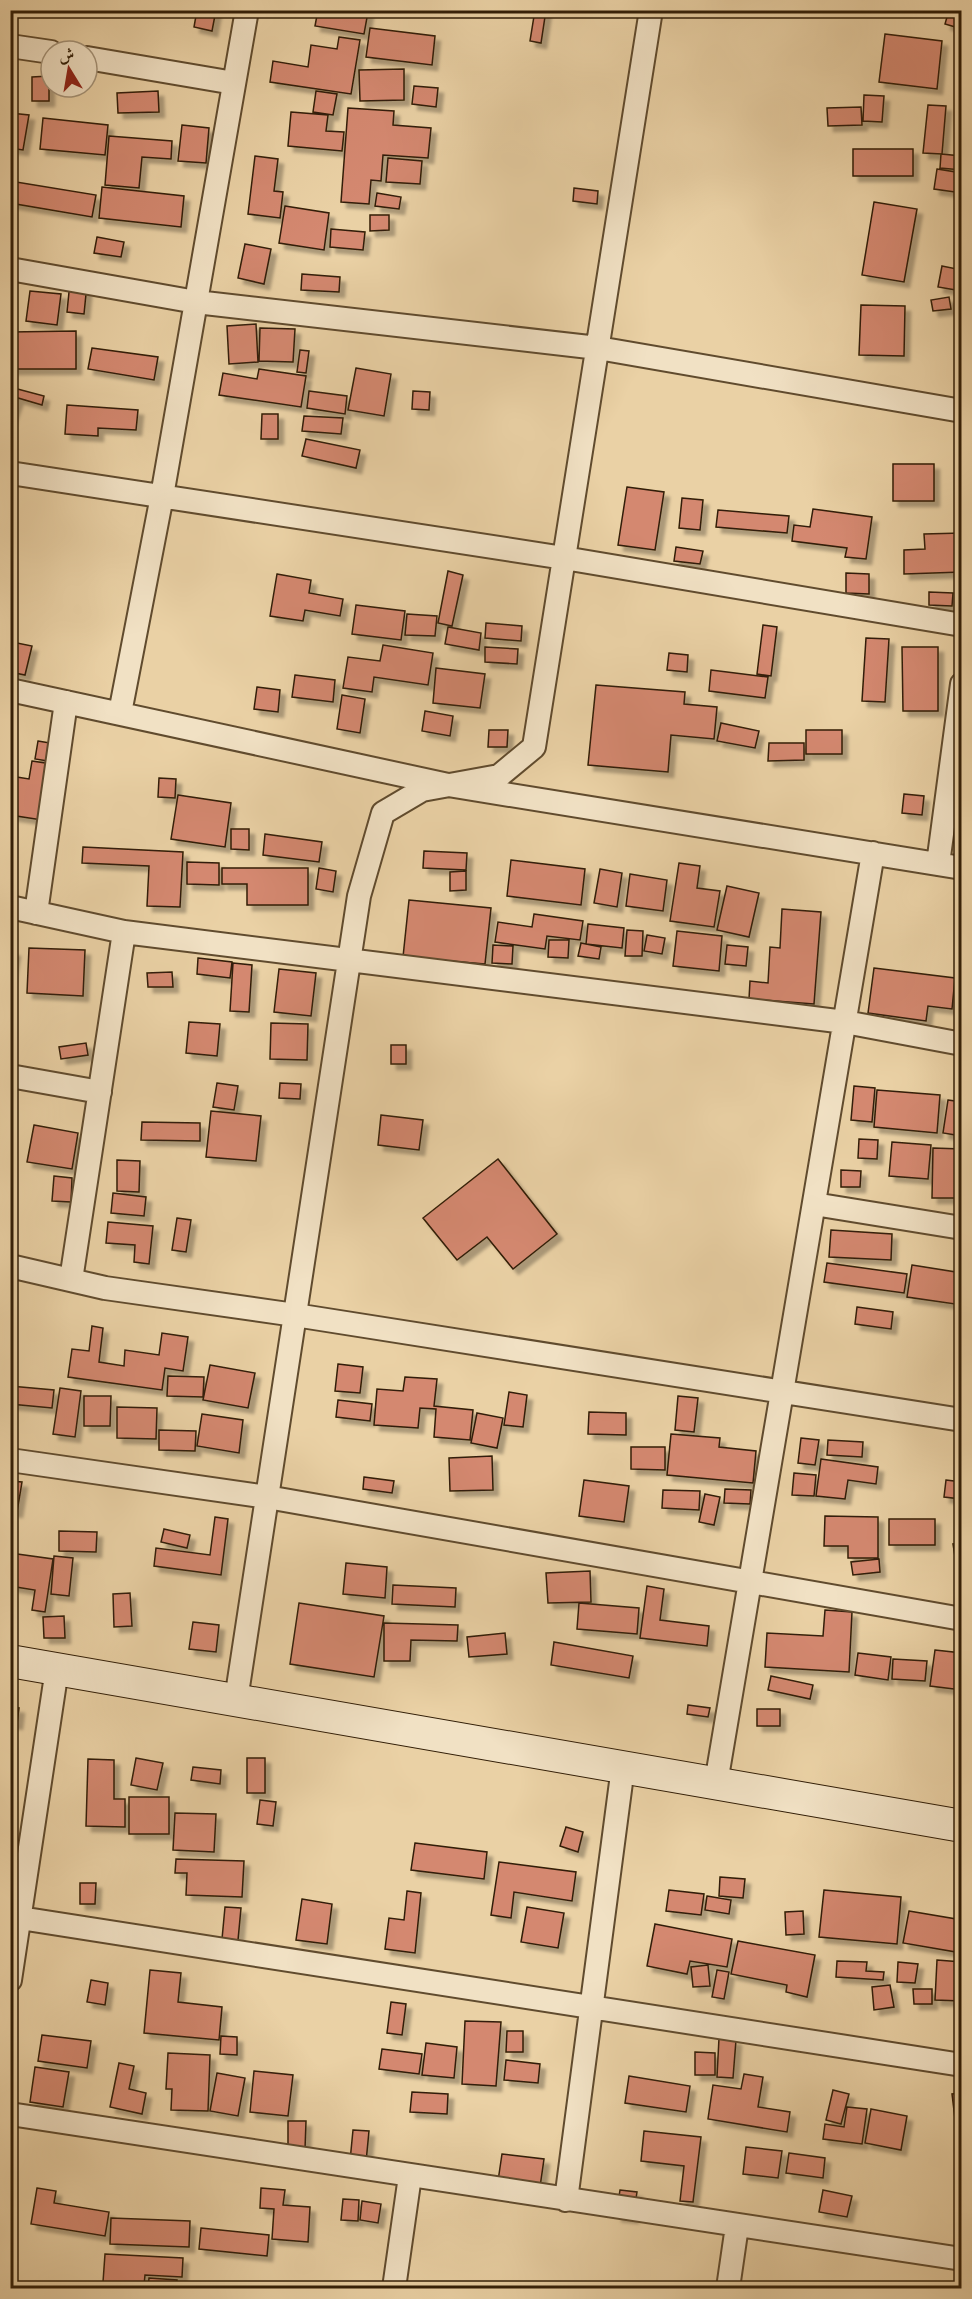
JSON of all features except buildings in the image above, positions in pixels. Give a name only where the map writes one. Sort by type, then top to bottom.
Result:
[{"type":"main road","points":[[10,1661],[962,1826]]},
{"type":"street","points":[[120,713],[162,496],[247,10]]},
{"type":"street","points":[[236,1700],[359,896],[383,813],[422,790],[499,776],[534,747],[651,10]]},
{"type":"street","points":[[10,46],[39,50]]},
{"type":"street","points":[[99,60],[234,83]]},
{"type":"street","points":[[10,269],[196,302],[598,348],[962,411]]},
{"type":"street","points":[[10,473],[564,558],[962,626]]},
{"type":"street","points":[[938,864],[962,684]]},
{"type":"street","points":[[10,690],[448,785],[962,868]]},
{"type":"street","points":[[36,913],[66,702]]},
{"type":"street","points":[[716,1783],[873,853]]},
{"type":"street","points":[[10,907],[124,933],[845,1022],[962,1044]]},
{"type":"street","points":[[71,1280],[124,933]]},
{"type":"street","points":[[10,1076],[100,1092]]},
{"type":"street","points":[[814,1204],[962,1228]]},
{"type":"street","points":[[10,1266],[105,1288],[295,1315],[962,1420]]},
{"type":"street","points":[[10,1460],[267,1497],[962,1619]]},
{"type":"street","points":[[10,1980],[57,1669]]},
{"type":"street","points":[[566,2200],[624,1767]]},
{"type":"street","points":[[20,1918],[962,2066]]},
{"type":"street","points":[[10,2114],[962,2259]]},
{"type":"street","points":[[394,2289],[410,2176]]},
{"type":"street","points":[[728,2289],[737,2226]]}]
